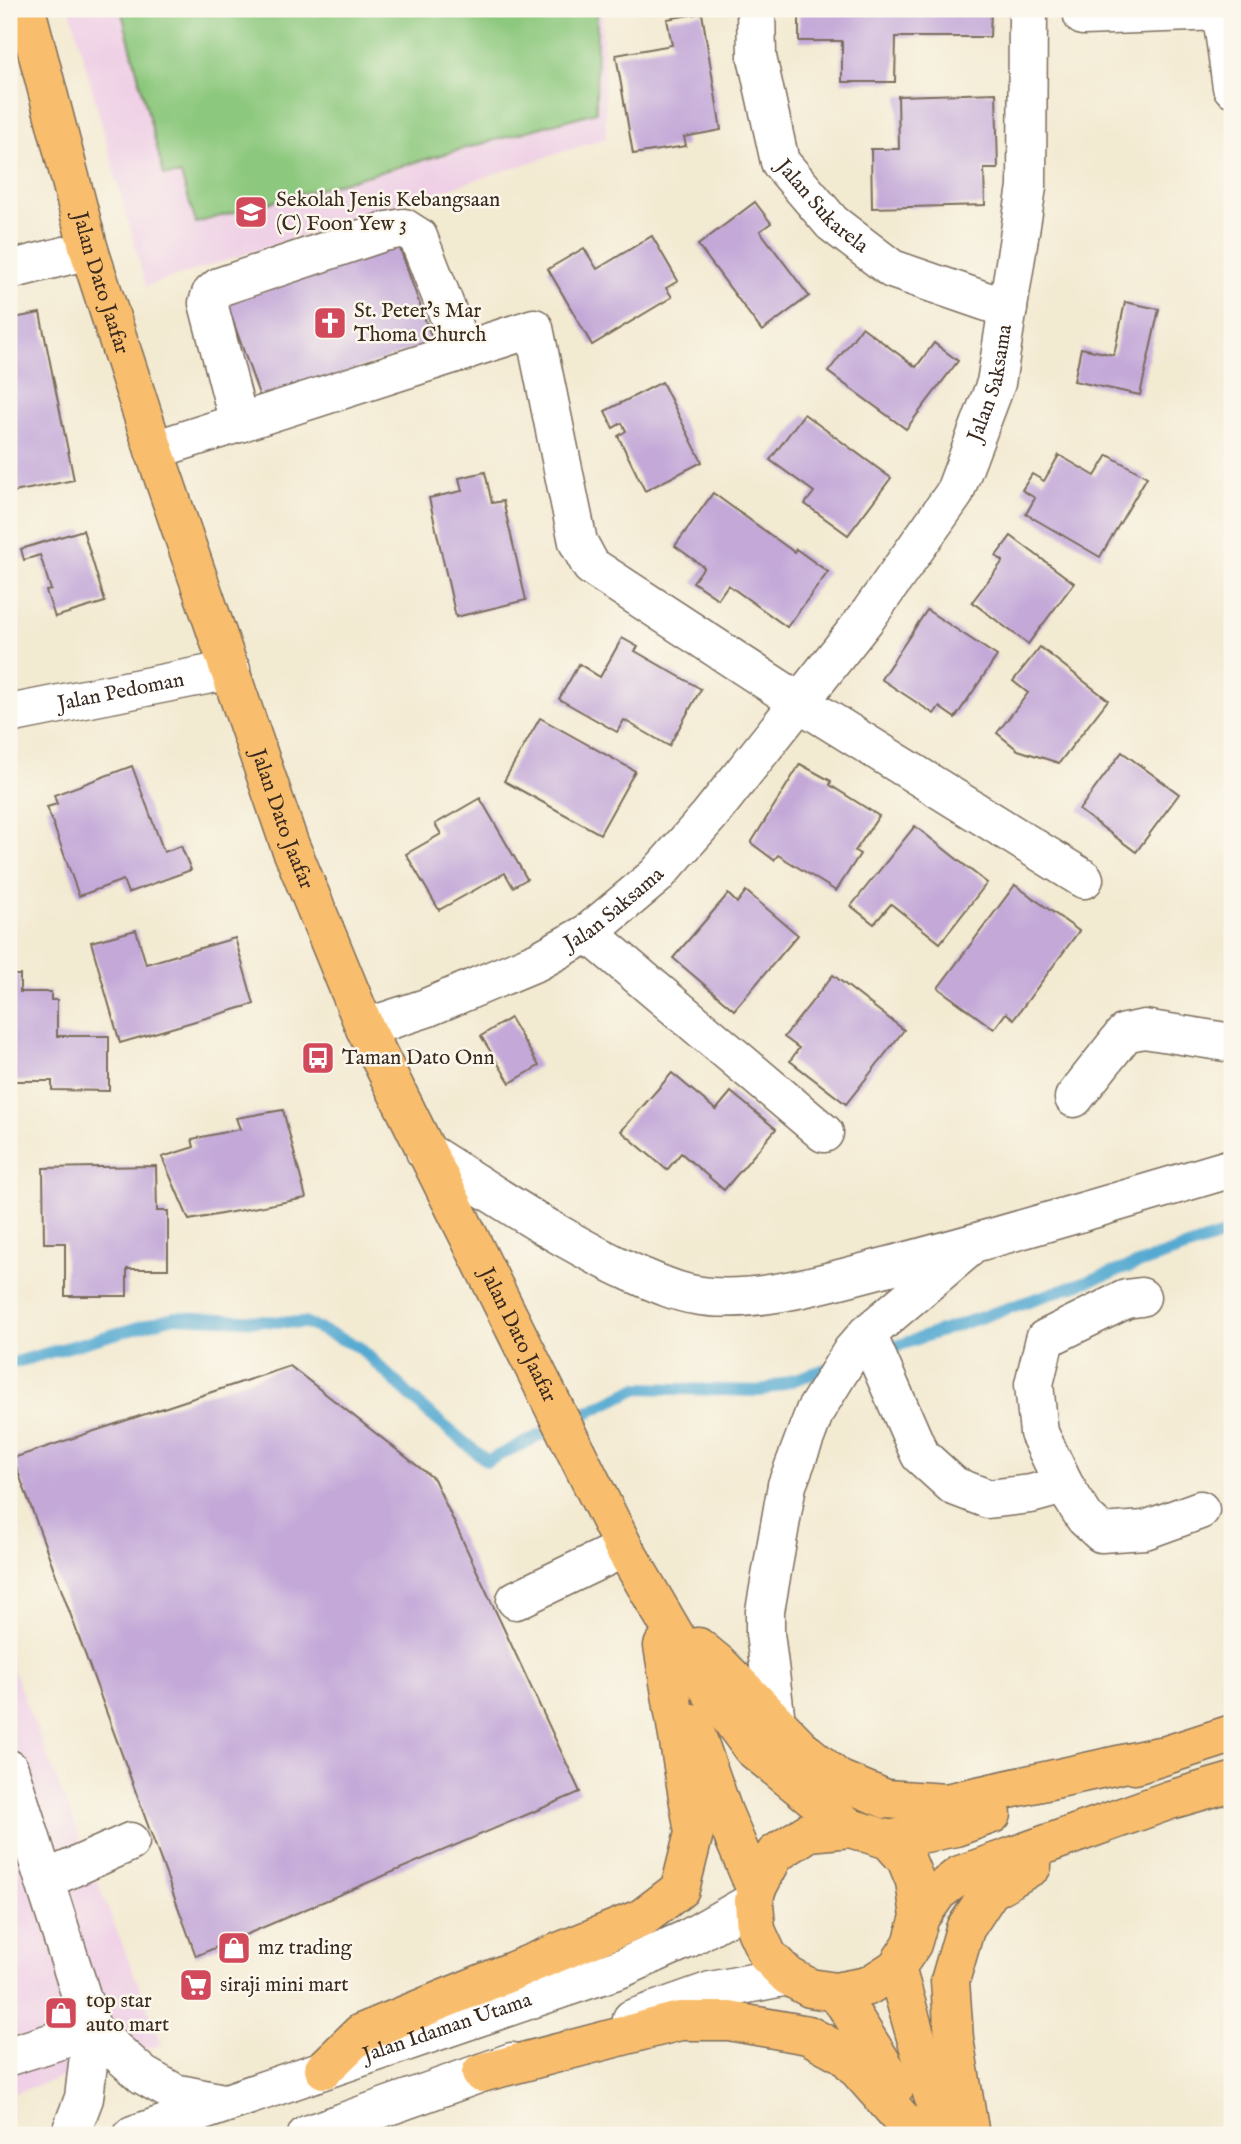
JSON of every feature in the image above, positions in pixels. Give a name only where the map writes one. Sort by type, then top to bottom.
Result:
[{"type":"main road","name":"Jalan Dato Jaafar","points":[[26,9],[89,250],[154,450],[289,843],[365,1028],[646,1589],[666,1635],[723,1812],[755,1896]]},
{"type":"main road","name":"Jalan Dato Jaafar","points":[[666,1635],[752,1748],[850,1828]]},
{"type":"main road","points":[[666,1635],[720,1665],[804,1751],[838,1779],[887,1799],[946,1803],[1159,1756]]},
{"type":"main road","points":[[324,2069],[361,2033],[642,1918],[680,1889],[694,1833],[666,1635]]},
{"type":"main road","points":[[1232,1734],[1159,1756],[956,1827],[889,1840],[850,1828],[809,1832],[775,1854],[755,1896],[756,1930],[768,1956],[788,1976],[810,1988],[835,1992],[868,1986],[896,1968],[912,1944],[920,1917],[938,1892],[960,1875],[1170,1800],[1232,1782]]},
{"type":"main road","points":[[970,2135],[954,2039],[950,1981],[965,1928],[990,1891],[1057,1850],[1170,1800]]},
{"type":"main road","points":[[889,1840],[906,1858],[915,1881],[920,1917]]},
{"type":"main road","points":[[896,1968],[933,2096],[948,2135]]},
{"type":"main road","points":[[835,1992],[925,2135]]},
{"type":"main road","points":[[481,2073],[680,2021],[729,2021],[808,2035],[845,2055],[916,2135]]},
{"type":"street","name":"Jalan Sukarela","points":[[756,9],[757,57],[780,162],[832,223],[892,269],[1008,309]]},
{"type":"street","name":"Jalan Saksama","points":[[365,1028],[426,1008],[538,961],[588,933],[656,876],[709,816],[867,617],[954,494],[996,383],[1027,187],[1028,9]]},
{"type":"street","points":[[1083,16],[1221,10],[1232,86]]},
{"type":"street","points":[[239,423],[208,303],[211,294],[219,287],[383,232],[404,228],[418,237],[463,352]]},
{"type":"street","points":[[9,270],[89,250]]},
{"type":"street","points":[[154,450],[534,328],[578,542],[592,566],[799,702],[1084,879]]},
{"type":"street","name":"Jalan Pedoman","points":[[9,714],[231,670]]},
{"type":"street","points":[[588,933],[824,1133]]},
{"type":"street","points":[[1074,1098],[1125,1033],[1144,1029],[1232,1043]]},
{"type":"street","points":[[425,1151],[579,1247],[653,1282],[694,1295],[733,1298],[809,1286],[973,1244],[1232,1168]]},
{"type":"street","points":[[776,1722],[765,1633],[765,1611],[787,1485],[815,1411],[868,1350],[973,1244]]},
{"type":"street","points":[[1141,1297],[1126,1299],[1045,1339],[1034,1384],[1039,1433],[1064,1485],[1085,1518],[1101,1533],[1145,1530],[1200,1510]]},
{"type":"street","points":[[868,1350],[920,1455],[954,1486],[988,1499],[1031,1494],[1064,1485]]},
{"type":"street","points":[[516,1600],[624,1548]]},
{"type":"street","points":[[9,1769],[18,1828],[45,1880],[92,2030],[84,2098],[70,2135]]},
{"type":"street","points":[[45,1880],[130,1842]]},
{"type":"street","name":"Jalan Idaman Utama","points":[[133,2135],[622,1968],[687,1939],[755,1896]]},
{"type":"street","points":[[307,2135],[711,1991],[788,1976]]},
{"type":"street","points":[[9,2056],[92,2030]]},
{"type":"street","points":[[92,2030],[143,2075],[175,2093],[227,2104]]},
{"type":"shaded area","name":"Sekolah Jenis Kebangsaan (C) Foon Yew 3","points":[[70,9],[602,9],[606,138],[146,286]]},
{"type":"shaded area","points":[[9,1660],[162,2044],[9,2095]]},
{"type":"green space","name":"Sekolah Jenis Kebangsaan (C) Foon Yew 3","points":[[121,9],[597,9],[596,112],[196,223],[181,175],[164,175]]},
{"type":"building","points":[[799,9],[991,9],[990,37],[896,37],[895,82],[842,82],[842,41],[799,41]]},
{"type":"building","points":[[702,13],[721,130],[684,137],[686,146],[633,154],[616,55],[672,45],[667,19]]},
{"type":"building","points":[[996,93],[998,169],[984,169],[985,205],[872,208],[871,149],[899,149],[898,96]]},
{"type":"building","points":[[755,202],[771,223],[760,231],[809,296],[762,331],[698,245]]},
{"type":"building","points":[[652,236],[678,281],[666,288],[672,297],[592,345],[548,269],[584,248],[597,269]]},
{"type":"building","name":"St. Peter's Mar Thoma Church","points":[[398,243],[433,342],[262,403],[227,304]]},
{"type":"building","points":[[1125,302],[1159,309],[1140,395],[1074,381],[1081,348],[1114,355]]},
{"type":"building","points":[[40,313],[74,480],[9,493],[9,319]]},
{"type":"building","points":[[862,327],[916,367],[934,343],[958,361],[906,429],[828,372]]},
{"type":"building","points":[[662,382],[702,462],[645,491],[618,436],[626,431],[622,423],[613,428],[605,411]]},
{"type":"building","points":[[804,414],[891,478],[848,535],[805,504],[814,492],[770,460]]},
{"type":"building","points":[[1059,455],[1095,476],[1108,455],[1147,477],[1100,557],[1026,514],[1035,498],[1022,490],[1032,474],[1044,481]]},
{"type":"building","points":[[485,472],[492,503],[503,501],[526,600],[456,617],[429,498],[462,491],[459,478]]},
{"type":"building","points":[[713,493],[794,552],[796,549],[828,572],[787,627],[728,585],[718,599],[693,582],[704,567],[675,546]]},
{"type":"building","points":[[83,530],[105,602],[55,617],[46,591],[51,590],[40,555],[24,560],[21,549]]},
{"type":"building","points":[[1011,536],[1074,583],[1028,644],[972,602],[1003,561],[996,556]]},
{"type":"building","points":[[927,610],[997,656],[955,718],[939,707],[934,714],[881,679]]},
{"type":"building","points":[[622,638],[638,647],[635,651],[701,689],[669,746],[624,720],[617,732],[559,699],[579,664],[600,677]]},
{"type":"building","points":[[1040,647],[1108,700],[1059,763],[1018,750],[997,733],[1028,693],[1013,681]]},
{"type":"building","points":[[540,718],[635,771],[600,834],[504,781]]},
{"type":"building","points":[[1122,752],[1179,794],[1136,852],[1079,810]]},
{"type":"building","points":[[800,764],[831,781],[830,785],[879,816],[855,851],[860,854],[836,891],[778,855],[774,860],[751,843]]},
{"type":"building","points":[[132,766],[164,852],[181,846],[191,870],[128,893],[123,880],[79,896],[47,807],[57,804],[54,795]]},
{"type":"building","points":[[480,798],[527,879],[513,887],[505,873],[439,910],[406,854],[441,834],[435,824]]},
{"type":"building","points":[[915,826],[987,883],[940,943],[891,904],[874,924],[851,906]]},
{"type":"building","points":[[1015,885],[1079,931],[1014,1019],[1006,1013],[994,1029],[938,988]]},
{"type":"building","points":[[746,891],[798,935],[734,1010],[673,958],[728,894],[737,903]]},
{"type":"building","points":[[136,930],[146,964],[235,938],[254,1004],[120,1043],[91,942]]},
{"type":"building","points":[[9,975],[20,975],[20,992],[51,992],[51,1000],[57,1000],[57,1036],[109,1036],[109,1091],[52,1090],[52,1081],[9,1081]]},
{"type":"building","points":[[833,975],[904,1030],[846,1104],[790,1061],[799,1048],[784,1037]]},
{"type":"building","points":[[510,1018],[539,1066],[510,1083],[481,1036]]},
{"type":"building","points":[[672,1073],[716,1110],[731,1092],[776,1129],[724,1190],[681,1153],[667,1170],[621,1131]]},
{"type":"building","points":[[283,1110],[306,1198],[189,1220],[162,1157],[194,1147],[192,1139],[240,1129],[236,1118]]},
{"type":"building","points":[[156,1166],[157,1211],[168,1211],[168,1269],[127,1269],[127,1296],[65,1296],[65,1243],[44,1243],[43,1168]]},
{"type":"building","points":[[290,1366],[434,1479],[580,1792],[196,1956],[13,1458]]},
{"type":"waterway","points":[[879,1352],[1232,1232]]},
{"type":"waterway","points":[[9,1364],[174,1317],[306,1323],[359,1347],[426,1411],[487,1461],[638,1388],[761,1391],[832,1367]]},
{"type":"place","name":"Sekolah Jenis Kebangsaan (C) Foon Yew 3","points":[[251,212]]},
{"type":"place","name":"St. Peter's Mar Thoma Church","points":[[330,323]]},
{"type":"place","name":"Taman Dato Onn","points":[[318,1058]]},
{"type":"place","name":"mz trading","points":[[234,1948]]},
{"type":"place","name":"siraji mini mart","points":[[196,1985]]},
{"type":"place","name":"top star auto mart","points":[[61,2013]]}]
